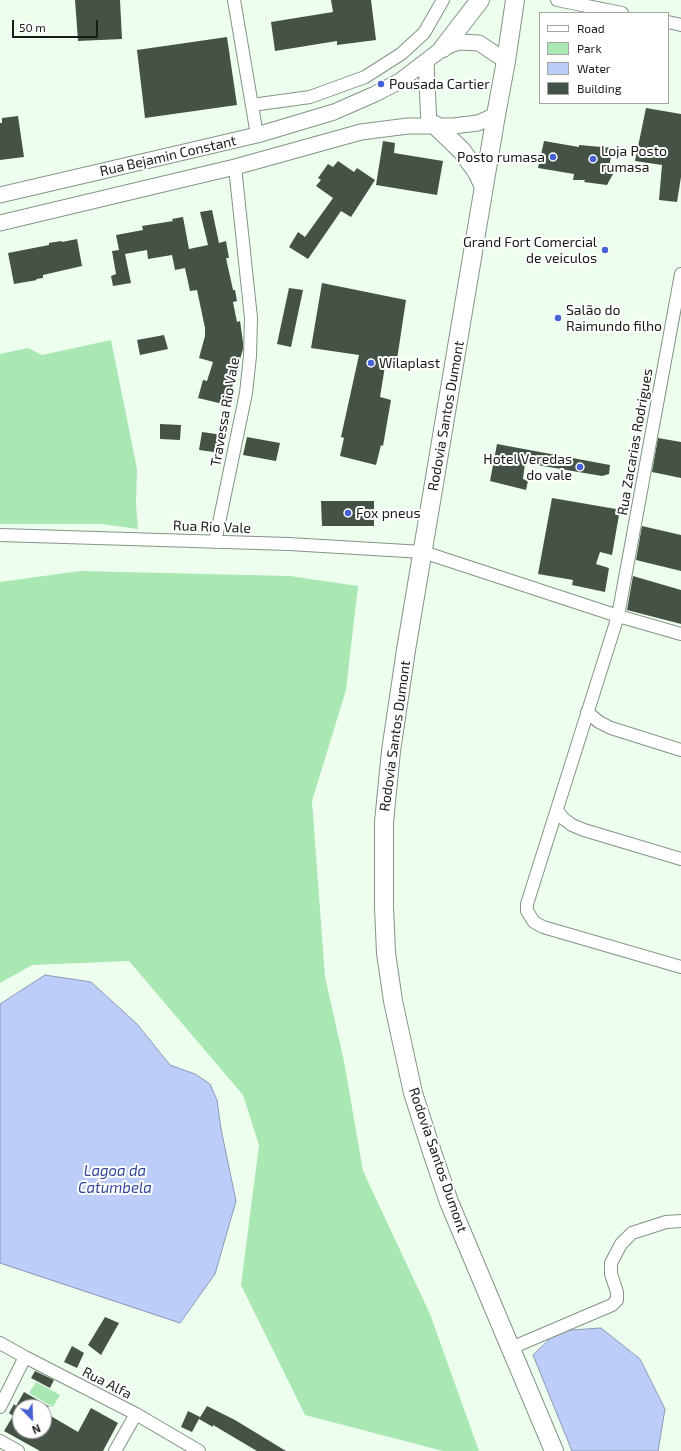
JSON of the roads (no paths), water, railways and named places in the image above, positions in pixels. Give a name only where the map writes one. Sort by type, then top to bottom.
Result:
[{"type":"highway","points":[[443,48],[480,0]]},
{"type":"highway","name":"Rodovia Santos Dumont","points":[[515,0],[392,743],[384,822],[384,907],[386,953],[393,1001],[415,1100],[449,1202],[554,1451]]},
{"type":"highway","points":[[432,125],[462,151],[477,172],[484,187]]},
{"type":"main road","points":[[432,125],[426,62],[443,48],[458,42],[479,43],[506,61]]},
{"type":"main road","name":"Rua Bejamin Constant","points":[[0,195],[257,134],[334,112],[394,84],[426,62]]},
{"type":"main road","points":[[0,223],[235,167],[337,138],[387,128],[478,124],[496,115]]},
{"type":"street","points":[[234,0],[257,134]]},
{"type":"street","points":[[252,105],[310,96],[365,77],[401,54],[424,33],[444,0]]},
{"type":"street","points":[[557,0],[617,12]]},
{"type":"street","points":[[669,22],[681,25]]},
{"type":"street","name":"Travessa Rio Vale","points":[[215,542],[246,393],[250,356],[251,318],[235,167]]},
{"type":"street","name":"Rua Zacarias Rodrigues","points":[[681,274],[618,616],[527,904],[527,911],[530,917],[534,922],[543,927],[681,967]]},
{"type":"street","name":"Rua Rio Vale","points":[[0,535],[215,542],[423,552],[618,616],[681,634]]},
{"type":"street","points":[[587,712],[599,722],[611,728],[681,750]]},
{"type":"street","points":[[557,811],[572,825],[584,830],[681,859]]},
{"type":"street","points":[[511,1348],[612,1305],[617,1300],[617,1292],[612,1274],[611,1263],[621,1244],[632,1233],[666,1222],[681,1221]]},
{"type":"street","name":"Rua Alfa","points":[[0,1343],[136,1414],[199,1451]]},
{"type":"street","points":[[0,1407],[25,1357]]},
{"type":"street","points":[[115,1451],[136,1414]]},
{"type":"street","points":[[0,1440],[18,1451]]},
{"type":"water","name":"Lagoa da Catumbela","points":[[45,975],[91,982],[137,1024],[170,1065],[195,1074],[210,1084],[217,1100],[221,1129],[236,1201],[215,1274],[180,1323],[0,1263],[0,1004]]},
{"type":"water","points":[[601,1328],[640,1359],[665,1409],[658,1451],[572,1451],[533,1355],[558,1331]]},
{"type":"place","name":"Pousada Cartier","points":[[381,84]]},
{"type":"place","name":"Posto rumasa","points":[[553,157]]},
{"type":"place","name":"Loja Posto rumasa","points":[[593,159]]},
{"type":"place","name":"Grand Fort Comercial de veiculos","points":[[605,250]]},
{"type":"place","name":"Salão do Raimundo filho","points":[[558,318]]},
{"type":"place","name":"Wilaplast","points":[[371,363]]},
{"type":"place","name":"Hotel Veredas do vale","points":[[580,467]]},
{"type":"place","name":"Fox pneus","points":[[348,513]]}]
